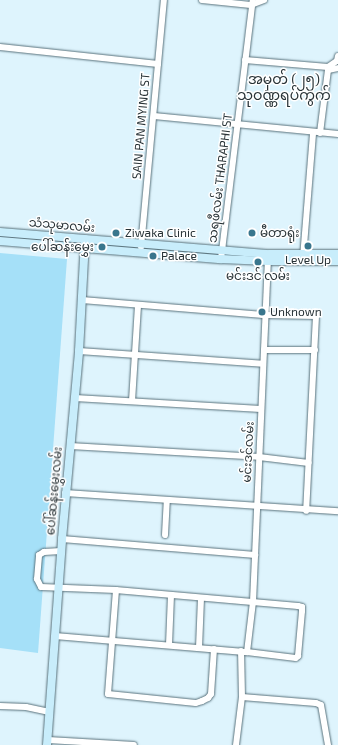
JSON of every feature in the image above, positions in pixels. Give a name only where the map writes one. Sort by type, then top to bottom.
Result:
[{"type":"main road","name":"သံသုမာလမ်း","points":[[0,232],[141,244],[222,255]]},
{"type":"main road","name":"ပေါ်ဆန်းမွှေးလမ်း","points":[[47,742],[56,636],[65,493],[75,398],[85,239]]},
{"type":"main road","name":"သံသုမာလမ်း","points":[[0,241],[140,253],[303,258],[338,261]]},
{"type":"main road","name":"သံသုမာလမ်း","points":[[303,258],[338,254]]},
{"type":"street","name":"SAIN PAN MYING ST","points":[[140,253],[164,0]]},
{"type":"street","points":[[202,0],[252,2],[264,0]]},
{"type":"street","name":"သရဖီလမ်း THARAPHI ST","points":[[222,255],[252,2]]},
{"type":"street","points":[[0,47],[158,64]]},
{"type":"street","points":[[320,133],[328,69],[337,62],[338,56]]},
{"type":"street","points":[[245,60],[328,69],[338,68]]},
{"type":"street","points":[[154,116],[313,133],[338,134]]},
{"type":"street","points":[[303,258],[313,133]]},
{"type":"street","name":"မင်းဒင်လမ်း","points":[[242,697],[244,651],[253,602],[268,258]]},
{"type":"street","points":[[82,300],[266,315],[316,316],[306,510]]},
{"type":"street","points":[[132,401],[138,305]]},
{"type":"street","points":[[264,350],[314,350]]},
{"type":"street","points":[[78,351],[263,364]]},
{"type":"street","points":[[75,398],[261,409]]},
{"type":"street","points":[[70,446],[259,457],[309,463]]},
{"type":"street","points":[[65,493],[338,511]]},
{"type":"street","points":[[165,535],[167,500]]},
{"type":"street","points":[[62,539],[255,555]]},
{"type":"street","points":[[56,636],[244,651],[296,658],[298,656],[302,607],[116,590],[41,587],[37,578],[40,555],[44,552],[61,551]]},
{"type":"street","points":[[116,590],[108,694],[196,703],[208,698],[211,694],[214,649]]},
{"type":"street","points":[[169,645],[171,595]]},
{"type":"street","points":[[199,648],[201,598]]},
{"type":"street","points":[[236,745],[242,697],[316,703],[321,705],[328,745]]},
{"type":"street","points":[[0,706],[26,707],[49,712]]},
{"type":"street","points":[[47,742],[134,745]]},
{"type":"shaded area","points":[[0,253],[67,259],[38,653],[0,648]]},
{"type":"place","name":"Ziwaka Clinic","points":[[116,233]]},
{"type":"place","name":"မီတာရုံး","points":[[252,233]]},
{"type":"place","name":"Level Up","points":[[308,246]]},
{"type":"place","name":"ပေါ်ဆန်းမွှေး","points":[[102,247]]},
{"type":"place","name":"Palace","points":[[153,256]]},
{"type":"place","name":"မင်းဒင် လမ်း","points":[[258,262]]},
{"type":"place","name":"Unknown","points":[[262,312]]},
{"type":"district","name":"အမှတ် (၂၅) သုဝဏ္ဏရပ်ကွက်","points":[[284,88]]}]
